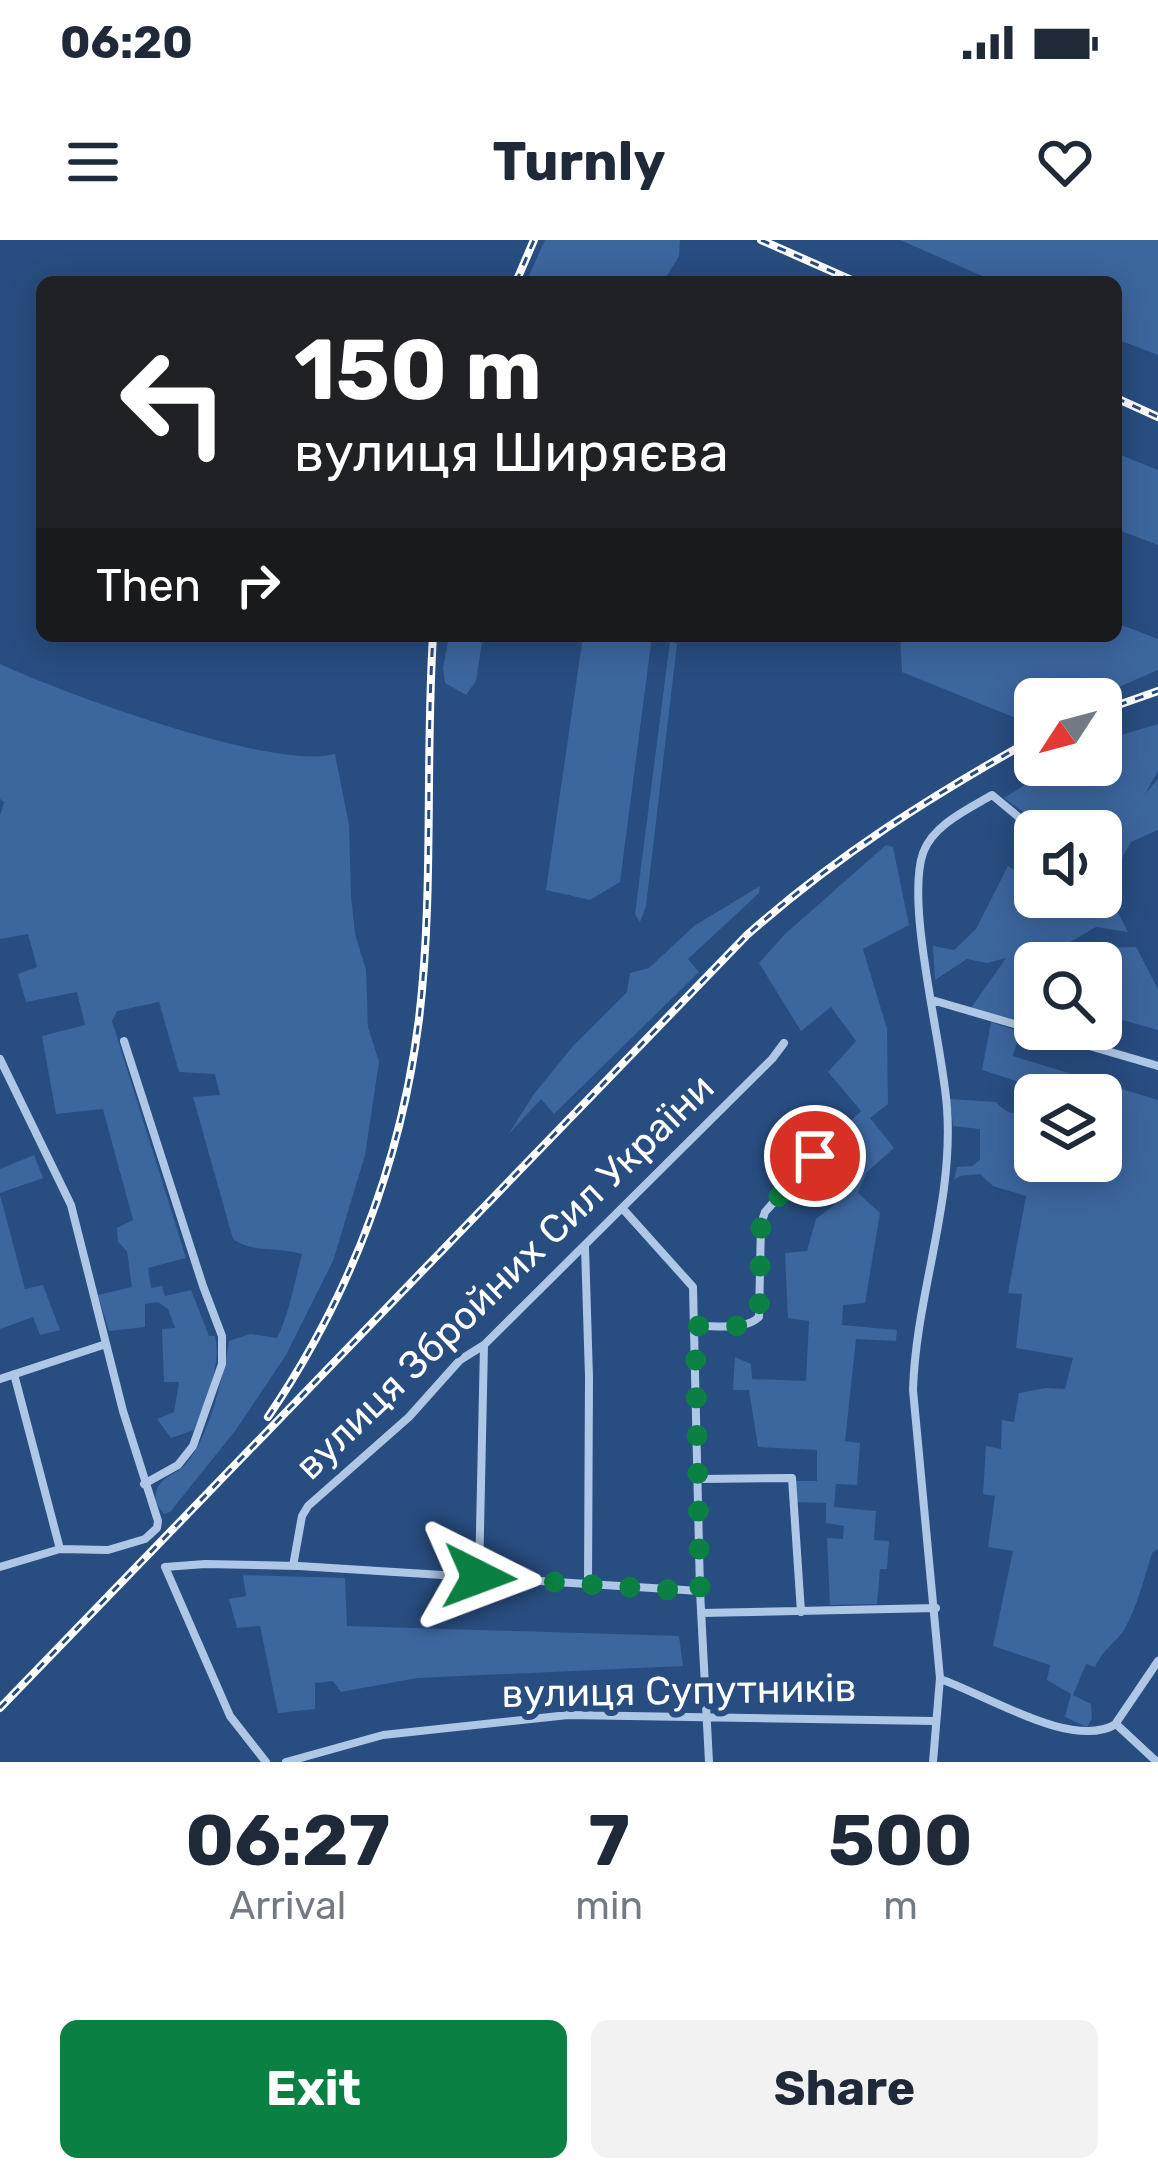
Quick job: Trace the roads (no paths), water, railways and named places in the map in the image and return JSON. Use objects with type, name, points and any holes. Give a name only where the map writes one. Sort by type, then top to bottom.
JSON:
[{"type":"street","points":[[933,1762],[940,1678],[914,1433],[914,1346],[949,1162],[947,1107],[920,917],[919,870],[929,839],[992,795],[1014,813]]},
{"type":"street","points":[[932,1000],[1158,1066]]},
{"type":"street","points":[[124,1041],[224,1349],[193,1446],[178,1465],[144,1484]]},
{"type":"street","name":"вулиця Збройних Сил України","points":[[293,1566],[308,1506],[409,1418],[460,1360],[484,1345],[784,1043]]},
{"type":"street","points":[[0,1059],[71,1205],[144,1484],[158,1521],[145,1538],[108,1550],[60,1549],[0,1567]]},
{"type":"street","points":[[695,1326],[743,1325],[759,1317],[765,1212],[815,1156],[838,1145],[837,1132]]},
{"type":"street","points":[[622,1208],[693,1287],[709,1762]]},
{"type":"street","points":[[585,1245],[588,1584]]},
{"type":"street","points":[[0,1378],[106,1344]]},
{"type":"street","points":[[479,1577],[484,1345]]},
{"type":"street","points":[[14,1374],[60,1549]]},
{"type":"street","points":[[699,1479],[792,1478],[801,1612]]},
{"type":"street","points":[[266,1762],[230,1717],[165,1567],[293,1566],[700,1592]]},
{"type":"street","points":[[701,1612],[936,1608]]},
{"type":"street","points":[[940,1678],[1081,1734],[1116,1724],[1158,1660]]},
{"type":"street","name":"вулиця Супутників","points":[[286,1762],[383,1735],[505,1719],[615,1714],[934,1721]]},
{"type":"street","points":[[1116,1724],[1156,1762]]},
{"type":"railway","points":[[519,276],[534,240]]},
{"type":"railway","points":[[761,240],[842,276]]},
{"type":"railway","points":[[1122,401],[1158,417]]},
{"type":"railway","points":[[268,1417],[347,1277],[385,1177],[411,1073],[426,924],[433,642]]},
{"type":"railway","points":[[1122,704],[1158,691]]},
{"type":"railway","points":[[0,1708],[747,935],[885,829],[1014,750]]}]
